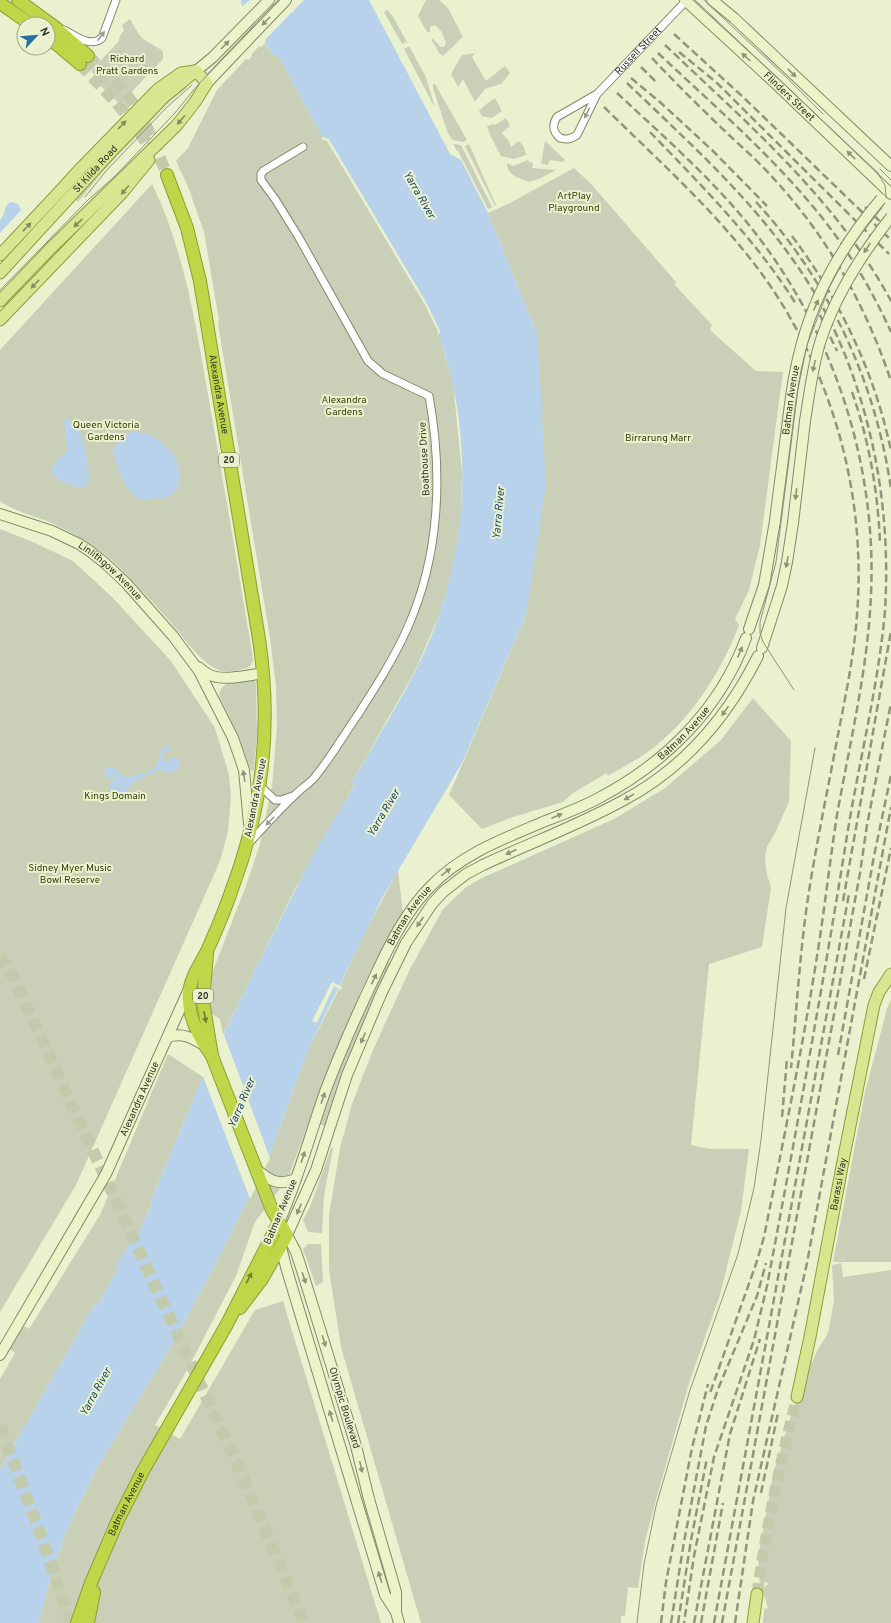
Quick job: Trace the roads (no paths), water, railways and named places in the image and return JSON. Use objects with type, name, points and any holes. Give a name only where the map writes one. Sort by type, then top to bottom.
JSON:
[{"type":"highway","points":[[18,0],[40,16]]},
{"type":"highway","points":[[0,3],[19,16]]},
{"type":"highway","points":[[56,31],[84,60],[56,42]]},
{"type":"highway","name":"Alexandra Avenue","points":[[166,176],[191,241],[200,281],[264,673],[265,730],[260,786],[250,830],[232,890],[207,950],[192,979]]},
{"type":"highway","name":"Olympic Boulevard","points":[[207,950],[203,1001],[208,1047],[256,1169],[267,1184],[272,1210],[278,1224],[281,1247]]},
{"type":"highway","name":"Olympic Boulevard","points":[[192,979],[189,994],[190,1011],[198,1034],[208,1047]]},
{"type":"highway","name":"Olympic Boulevard","points":[[278,1224],[288,1235]]},
{"type":"highway","name":"Batman Avenue","points":[[101,1557],[115,1525],[144,1469],[226,1326],[278,1224]]},
{"type":"highway","name":"Batman Avenue","points":[[226,1326],[262,1280],[288,1235]]},
{"type":"highway","points":[[77,1623],[88,1589],[101,1557]]},
{"type":"highway","points":[[88,1623],[101,1557]]},
{"type":"main road","points":[[0,320],[122,194],[166,137],[186,114],[207,83],[196,71]]},
{"type":"main road","name":"St Kilda Road","points":[[0,273],[111,152],[165,96],[196,71]]},
{"type":"main road","name":"St Kilda Road","points":[[0,255],[81,168],[160,87],[181,73],[196,71]]},
{"type":"main road","points":[[0,301],[51,248],[166,137]]},
{"type":"main road","points":[[81,168],[111,152]]},
{"type":"main road","name":"Barassi Way","points":[[797,1397],[810,1338],[842,1163],[874,1005],[879,992],[891,974]]},
{"type":"main road","points":[[753,1623],[757,1594]]},
{"type":"street","points":[[56,25],[92,43],[97,42],[102,38],[116,0]]},
{"type":"street","name":"St Kilda Road","points":[[196,71],[213,57],[268,0]]},
{"type":"street","points":[[207,83],[286,0]]},
{"type":"street","name":"Flinders Street","points":[[712,0],[734,18],[891,166]]},
{"type":"street","name":"Flinders Street","points":[[684,2],[775,83],[888,193]]},
{"type":"street","name":"Russell Street","points":[[596,94],[577,135],[573,138],[565,140],[560,138],[553,129],[553,123],[557,117],[596,94],[684,2]]},
{"type":"street","name":"Boathouse Drive","points":[[246,845],[294,795],[315,777],[377,686],[407,629],[426,573],[431,550],[437,501],[436,438],[429,396],[383,374],[368,361],[298,236],[275,199],[261,180],[261,174],[263,171],[303,147]]},
{"type":"street","name":"Batman Avenue","points":[[278,1224],[296,1179],[326,1089],[343,1048],[386,953],[418,900],[441,876],[459,862],[482,848],[595,800],[632,780],[655,763],[682,738],[710,705],[734,666],[748,634],[764,585],[775,521],[790,399],[803,340],[813,310],[838,258],[857,229],[888,193]]},
{"type":"street","name":"Batman Avenue","points":[[288,1235],[316,1170],[350,1069],[382,992],[406,943],[432,904],[443,892],[466,874],[497,858],[605,810],[644,788],[670,768],[702,739],[722,716],[746,678],[760,652],[782,586],[793,523],[810,388],[819,346],[829,318],[846,285],[875,236],[891,217]]},
{"type":"street","name":"Linlithgow Avenue","points":[[0,514],[37,526],[79,544],[99,558],[126,583],[154,613],[194,664],[233,738],[242,763],[246,785],[250,830]]},
{"type":"street","name":"Linlithgow Avenue","points":[[194,664],[208,675],[213,676],[228,677],[264,673]]},
{"type":"street","points":[[734,666],[746,678]]},
{"type":"street","points":[[215,702],[216,689],[220,683],[228,677]]},
{"type":"street","name":"Boathouse Drive","points":[[260,786],[275,800],[281,800],[294,795]]},
{"type":"street","points":[[459,862],[466,874]]},
{"type":"street","name":"Alexandra Avenue","points":[[0,1355],[106,1174],[168,1037],[192,979]]},
{"type":"street","points":[[168,1037],[175,1035],[188,1036],[208,1047]]},
{"type":"street","points":[[310,1135],[328,1132]]},
{"type":"street","points":[[267,1184],[281,1183],[296,1179]]},
{"type":"street","name":"Olympic Boulevard","points":[[288,1235],[296,1252],[356,1446],[396,1592],[396,1612],[399,1623]]},
{"type":"street","name":"Olympic Boulevard","points":[[281,1247],[385,1595],[396,1612]]},
{"type":"street","points":[[301,1314],[307,1305],[312,1303]]},
{"type":"street","points":[[341,1448],[349,1450],[356,1446]]},
{"type":"street","points":[[352,1487],[365,1483]]},
{"type":"water","name":"Yarra River","points":[[241,0],[369,0],[450,154],[461,160],[488,213],[537,333],[546,484],[526,615],[462,763],[383,896],[308,1050],[270,1154],[222,1252],[175,1340],[97,1468],[78,1506],[66,1533],[51,1575],[39,1623],[0,1623],[0,1470],[94,1305],[98,1304],[117,1270],[116,1266],[131,1240],[136,1238],[152,1204],[151,1200],[203,1077],[255,970],[314,853],[355,785],[352,782],[415,672],[433,633],[446,592],[456,549],[461,506],[462,462],[459,419],[451,376],[439,335],[440,331],[427,304],[329,139],[323,137],[280,59],[273,55],[243,6],[242,7]]},
{"type":"water","points":[[10,202],[18,204],[21,210],[0,233],[0,220],[4,214],[6,206]]},
{"type":"water","points":[[66,418],[77,426],[80,433],[87,458],[89,475],[86,486],[81,487],[67,484],[54,475],[51,471],[57,460],[67,451],[64,422]]},
{"type":"water","points":[[130,432],[146,434],[156,438],[173,454],[179,468],[180,482],[177,489],[172,494],[163,498],[143,500],[135,496],[130,491],[122,478],[116,463],[113,449],[120,439]]},
{"type":"water","points":[[166,744],[169,745],[170,748],[169,751],[165,752],[162,760],[166,763],[170,757],[173,757],[179,761],[180,766],[175,771],[166,772],[160,770],[137,780],[131,784],[126,792],[115,794],[111,790],[109,785],[115,778],[112,775],[110,779],[107,778],[104,773],[106,767],[113,767],[123,777],[137,776],[147,773],[157,764],[161,751]]},
{"type":"tunnel","points":[[88,56],[116,83],[132,102],[149,132],[167,175]]},
{"type":"tunnel","points":[[80,64],[109,94],[135,126],[150,149]]},
{"type":"tunnel","points":[[0,955],[14,979],[243,1477],[304,1623]]},
{"type":"tunnel","points":[[757,1594],[774,1495],[797,1397]]},
{"type":"tunnel","points":[[0,1426],[43,1541],[71,1623]]},
{"type":"tram line","points":[[0,290],[88,200],[114,177],[175,113],[196,87],[280,0]]},
{"type":"tram line","points":[[695,0],[879,174]]},
{"type":"tram line","points":[[704,0],[823,114]]},
{"type":"tram line","points":[[85,197],[106,171],[166,108],[192,85]]},
{"type":"tram line","points":[[880,169],[891,180]]},
{"type":"tram line","points":[[794,690],[763,642],[760,633],[760,622],[776,562],[798,389],[807,345],[829,288],[847,254],[881,209],[884,202],[886,196],[885,185],[876,171]]},
{"type":"tram line","points":[[637,1623],[644,1564],[656,1506],[690,1390],[738,1254],[754,1188],[761,1140],[786,908],[815,748]]},
{"type":"railway","points":[[674,34],[742,96],[891,240]]},
{"type":"railway","points":[[665,45],[758,134],[817,196],[844,229],[869,264],[891,301]]},
{"type":"railway","points":[[679,52],[716,82],[889,254]]},
{"type":"railway","points":[[658,53],[759,148],[815,209],[857,268],[875,299],[891,332]]},
{"type":"railway","points":[[652,58],[764,168],[812,225],[844,274],[870,326],[891,381]]},
{"type":"railway","points":[[641,67],[657,83]]},
{"type":"railway","points":[[631,78],[661,103],[713,151],[767,206]]},
{"type":"railway","points":[[627,83],[713,166],[740,195],[790,256],[812,289],[832,325],[847,359],[859,393],[869,429],[876,465],[882,501],[885,537],[885,611],[878,669],[851,813],[788,1175],[767,1286],[754,1340],[714,1457],[694,1556],[684,1623]]},
{"type":"railway","points":[[617,93],[685,157],[734,207],[778,265],[804,307],[826,352],[843,398],[857,446],[866,495],[871,544],[871,594],[866,649],[858,705],[837,815],[818,950],[799,1058],[764,1237],[756,1264],[710,1393]]},
{"type":"railway","points":[[604,107],[695,196],[757,267],[797,329],[831,407],[843,447],[857,530],[859,573],[856,631],[849,678],[810,885],[801,954],[791,1068]]},
{"type":"railway","points":[[650,132],[728,214],[764,258],[796,304]]},
{"type":"railway","points":[[756,202],[806,265],[827,300],[845,335],[861,372],[874,411],[884,449],[891,489]]},
{"type":"railway","points":[[865,207],[891,232]]},
{"type":"railway","points":[[792,236],[825,286],[854,338],[876,394],[891,451]]},
{"type":"railway","points":[[820,315],[837,351]]},
{"type":"railway","points":[[852,392],[872,466],[880,543]]},
{"type":"railway","points":[[843,901],[891,631]]},
{"type":"railway","points":[[722,1623],[860,873],[867,825],[891,703]]},
{"type":"railway","points":[[838,1055],[874,856],[891,775]]},
{"type":"railway","points":[[735,1623],[753,1501],[807,1263],[891,807]]},
{"type":"railway","points":[[864,979],[891,848]]},
{"type":"railway","points":[[714,1623],[849,894]]},
{"type":"railway","points":[[782,1117],[787,1059]]},
{"type":"railway","points":[[671,1623],[684,1542],[706,1426],[718,1389],[757,1296],[766,1263]]},
{"type":"railway","points":[[694,1623],[730,1434],[760,1339]]},
{"type":"railway","points":[[661,1623],[666,1582],[692,1448],[708,1384]]},
{"type":"railway","points":[[761,1493],[778,1413]]},
{"type":"railway","points":[[678,1623],[691,1540],[707,1458]]},
{"type":"railway","points":[[701,1623],[723,1503]]},
{"type":"park label","name":"Richard Pratt Gardens","points":[[127,64]]},
{"type":"park label","name":"ArtPlay Playground","points":[[574,202]]},
{"type":"park label","name":"Alexandra Gardens","points":[[344,406]]},
{"type":"park label","name":"Queen Victoria Gardens","points":[[106,430]]},
{"type":"park label","name":"Birrarung Marr","points":[[658,438]]},
{"type":"park label","name":"Kings Domain","points":[[115,796]]},
{"type":"park label","name":"Sidney Myer Music Bowl Reserve","points":[[70,874]]}]
